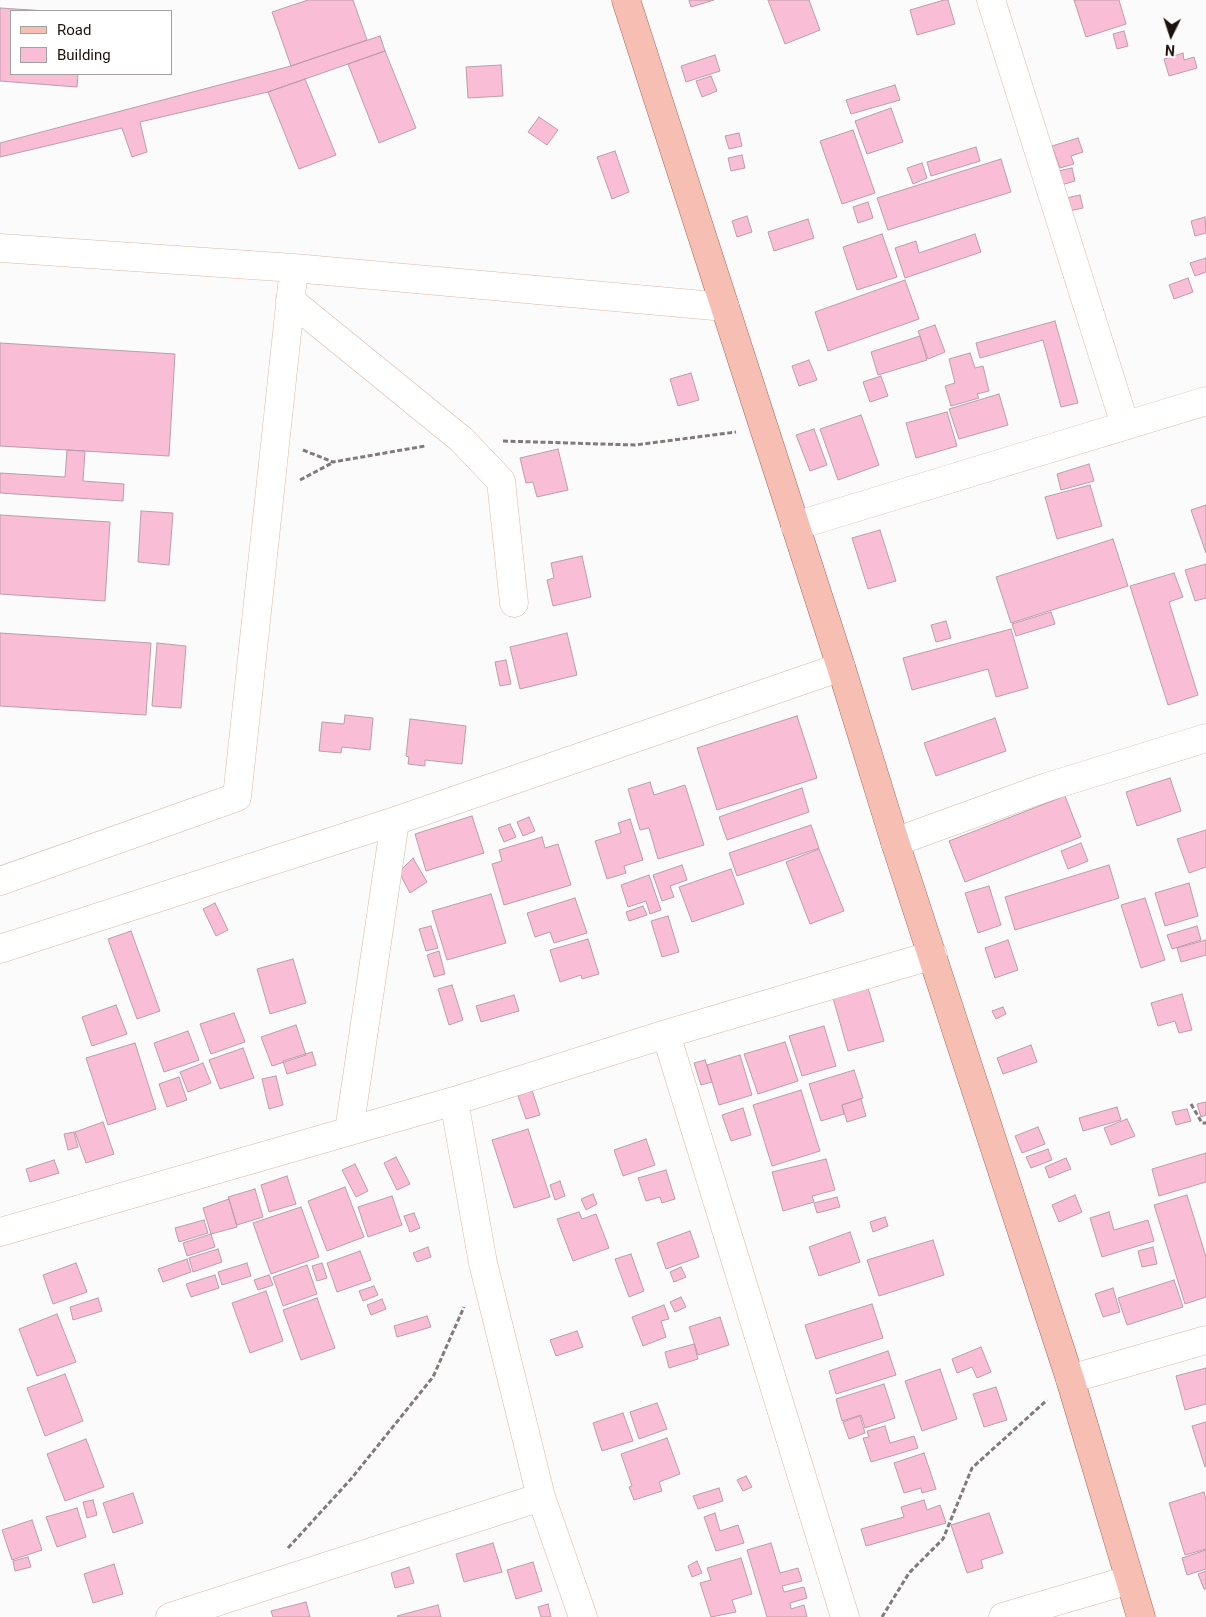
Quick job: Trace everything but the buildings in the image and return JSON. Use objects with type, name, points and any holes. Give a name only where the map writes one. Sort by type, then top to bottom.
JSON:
[{"type":"main road","points":[[626,0],[841,667],[895,842],[1070,1379],[1141,1617]]},
{"type":"street","points":[[991,0],[1125,425]]},
{"type":"street","points":[[0,248],[294,268],[725,307]]},
{"type":"street","points":[[0,881],[237,797],[294,268]]},
{"type":"street","points":[[290,300],[462,440],[501,481],[514,603]]},
{"type":"street","points":[[795,526],[1206,401]]},
{"type":"street","points":[[0,949],[394,821],[841,667]]},
{"type":"street","points":[[895,842],[1047,787],[1206,738]]},
{"type":"street","points":[[349,1131],[394,821]]},
{"type":"street","points":[[0,1232],[454,1101],[666,1034],[933,955]]},
{"type":"street","points":[[666,1034],[845,1617]]},
{"type":"street","points":[[454,1101],[483,1263],[541,1497],[583,1617]]},
{"type":"street","points":[[1070,1379],[1206,1340]]},
{"type":"street","points":[[170,1617],[541,1497]]},
{"type":"street","points":[[1002,1617],[1129,1580]]},
{"type":"path","points":[[276,438],[333,462],[462,440],[635,445],[764,428]]},
{"type":"path","points":[[1191,1104],[1202,1124],[1206,1123]]},
{"type":"path","points":[[287,1549],[351,1479],[433,1377],[483,1263]]},
{"type":"path","points":[[882,1617],[909,1573],[943,1539],[972,1468],[1070,1379]]}]
